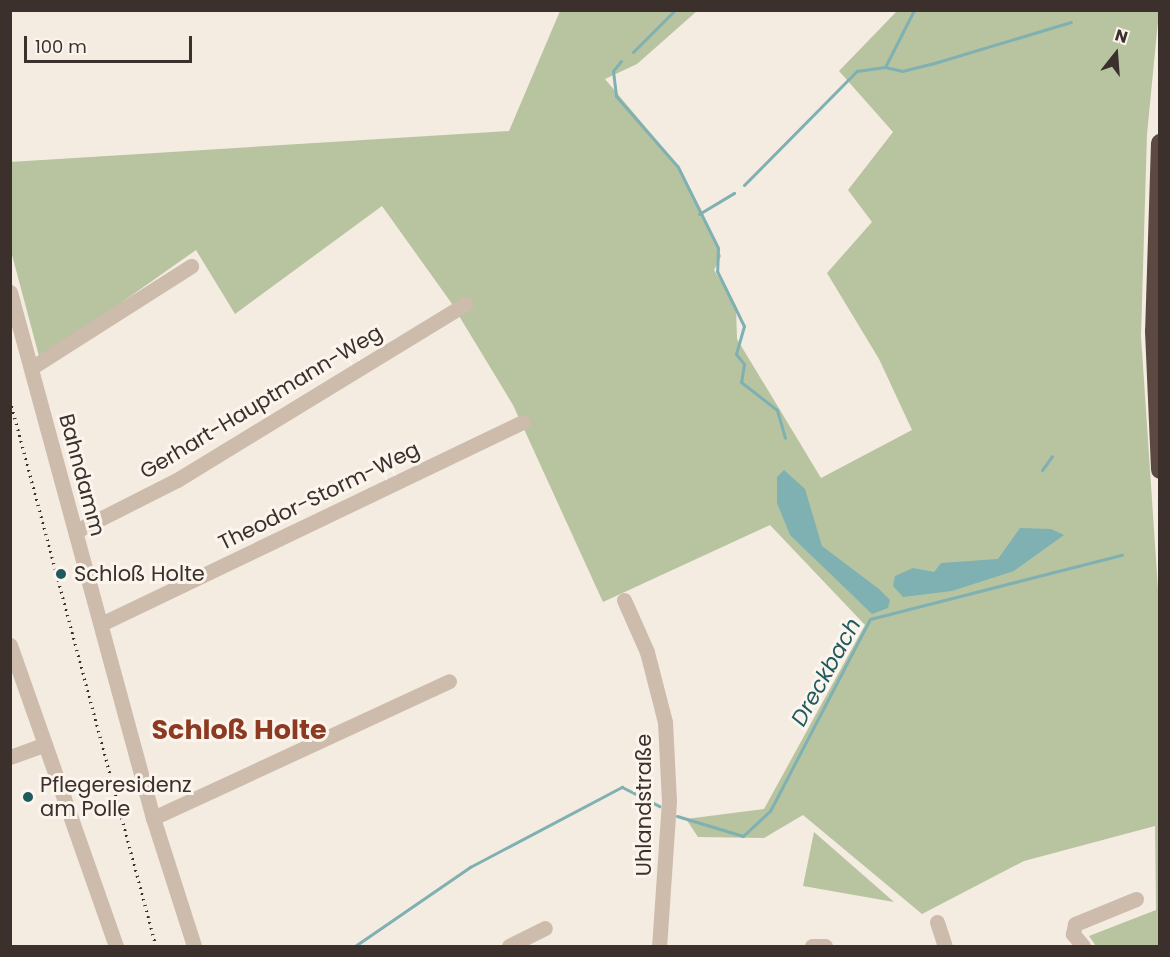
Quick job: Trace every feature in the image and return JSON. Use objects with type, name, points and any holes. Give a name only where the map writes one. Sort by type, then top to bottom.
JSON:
[{"type":"highway","points":[[1160,143],[1154,331],[1160,470]]},
{"type":"street","points":[[31,368],[191,266]]},
{"type":"street","name":"Bahndamm","points":[[10,292],[153,818],[194,946]]},
{"type":"street","name":"Gerhart-Hauptmann-Weg","points":[[76,531],[177,480],[465,304]]},
{"type":"street","name":"Theodor-Storm-Weg","points":[[102,624],[523,422]]},
{"type":"street","name":"Uhlandstraße","points":[[624,600],[647,652],[665,722],[669,801],[659,946]]},
{"type":"street","points":[[10,645],[116,946]]},
{"type":"street","points":[[153,818],[448,681]]},
{"type":"street","points":[[10,757],[45,744]]},
{"type":"street","points":[[1083,946],[1074,934],[1075,924],[1136,899]]},
{"type":"street","points":[[937,922],[945,946]]},
{"type":"street","points":[[509,946],[545,928]]},
{"type":"street","points":[[812,946],[825,946]]},
{"type":"green space","points":[[560,11],[697,11],[637,64],[605,79],[675,162],[721,256],[714,270],[736,306],[737,339],[821,478],[912,430],[879,359],[827,273],[872,222],[848,190],[893,132],[839,71],[897,11],[1159,11],[1147,134],[1141,336],[1160,619],[1159,946],[1096,946],[1089,936],[1156,910],[1155,826],[1024,861],[922,914],[803,815],[764,838],[698,837],[686,819],[764,809],[865,625],[770,525],[603,602],[513,405],[450,301],[382,206],[235,314],[196,250],[40,360],[11,251],[10,162],[509,131]]},
{"type":"green space","points":[[814,832],[894,902],[803,886]]},
{"type":"water","points":[[784,470],[805,489],[822,546],[879,589],[890,600],[888,608],[872,614],[790,535],[777,503],[777,477]]},
{"type":"water","points":[[1020,528],[1051,529],[1064,535],[1014,571],[952,591],[903,597],[893,586],[895,576],[913,568],[934,572],[941,563],[998,559]]},
{"type":"waterway","points":[[633,52],[675,10]]},
{"type":"waterway","points":[[744,185],[857,71],[885,67],[914,10]]},
{"type":"waterway","points":[[885,67],[902,71],[931,64],[1071,22]]},
{"type":"waterway","points":[[621,61],[613,71],[616,96],[678,167],[718,248],[717,271],[744,326],[736,354],[744,364],[741,382],[777,410],[785,438]]},
{"type":"waterway","points":[[699,214],[734,193]]},
{"type":"waterway","points":[[1042,470],[1052,456]]},
{"type":"waterway","name":"Dreckbach","points":[[677,816],[743,836],[770,811],[870,619],[1122,555]]},
{"type":"waterway","name":"Dreckbach","points":[[355,946],[470,867],[622,787],[659,806]]},
{"type":"railway","points":[[10,400],[156,946]]},
{"type":"place","name":"Schloß Holte","points":[[61,574]]},
{"type":"place","name":"Pflegeresidenz am Polle","points":[[28,797]]},
{"type":"district","name":"Schloß Holte","points":[[239,730]]}]
